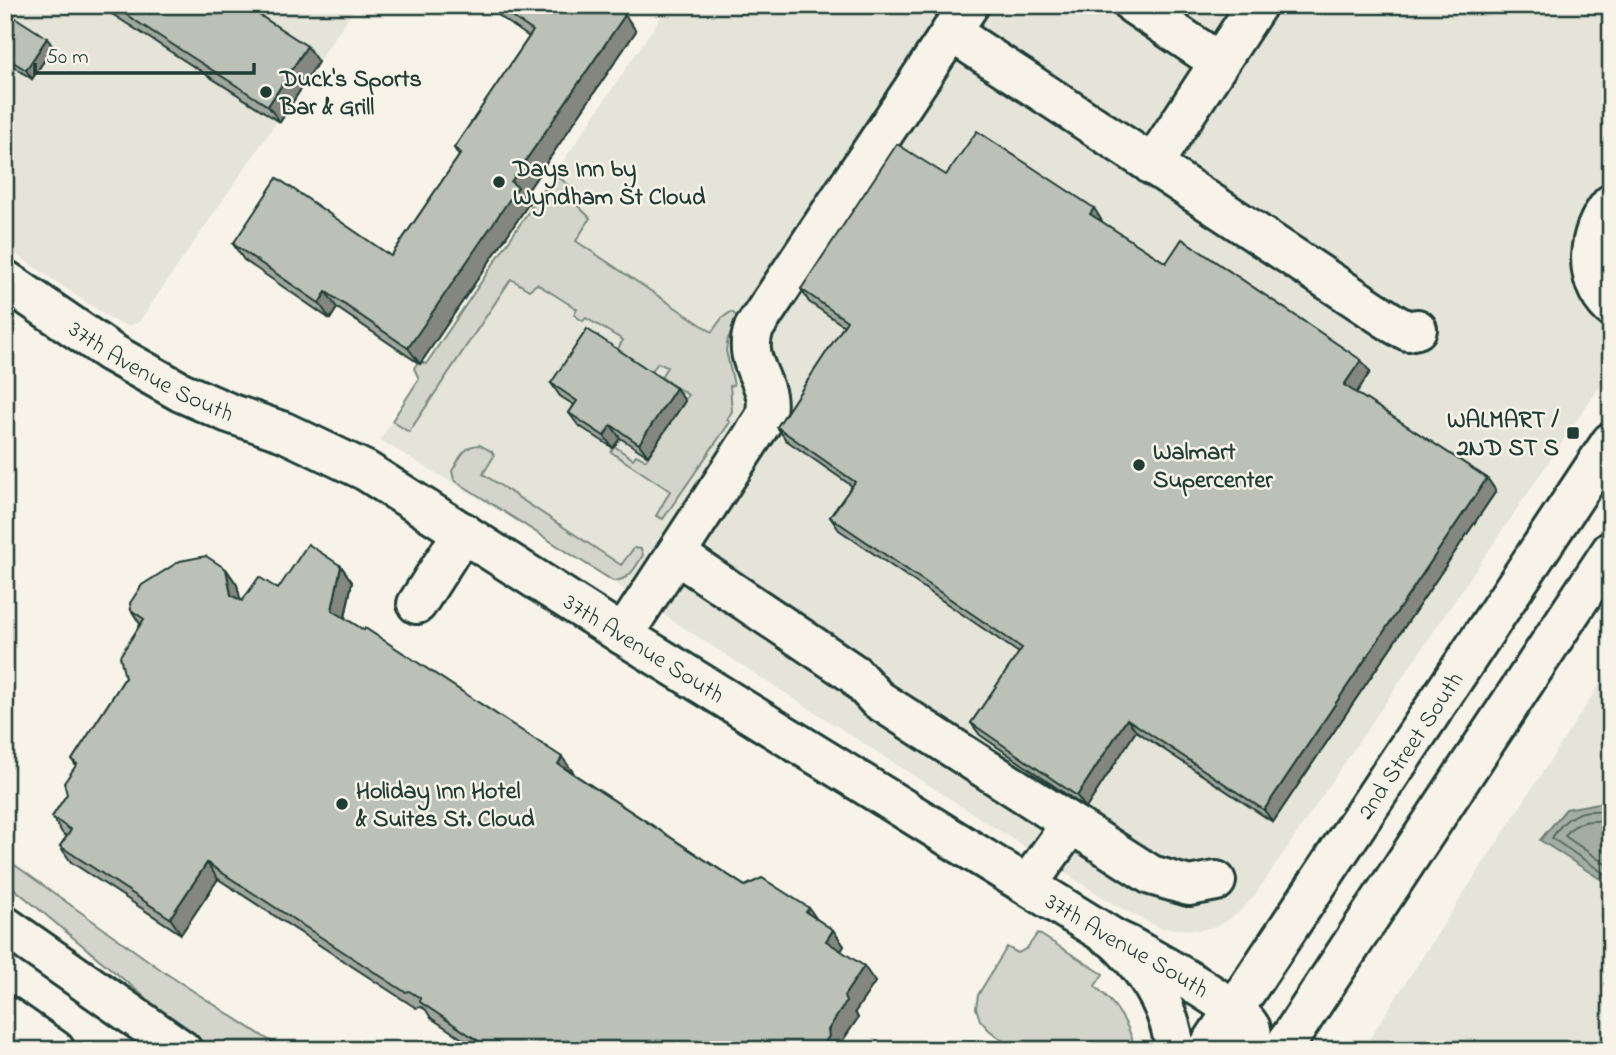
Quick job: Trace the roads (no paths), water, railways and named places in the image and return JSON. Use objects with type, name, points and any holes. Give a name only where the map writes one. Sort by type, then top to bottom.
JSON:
[{"type":"main road","points":[[1135,5],[1219,62]]},
{"type":"main road","points":[[1152,165],[1257,5]]},
{"type":"main road","points":[[623,635],[764,419],[767,397],[749,348],[754,328],[960,19],[1152,165],[1396,326],[1408,331],[1417,329]]},
{"type":"main road","points":[[1611,204],[1595,229],[1591,262],[1598,292],[1611,307]]},
{"type":"main road","name":"37th Avenue South","points":[[5,280],[110,352],[181,392],[229,413],[284,432],[349,461],[623,635],[1114,939],[1234,1009],[1251,1028],[1251,1039],[1246,1050]]},
{"type":"main road","name":"2nd Street South","points":[[1207,1050],[1611,442]]},
{"type":"main road","points":[[417,604],[463,532]]},
{"type":"main road","points":[[1291,1043],[1611,551]]},
{"type":"main road","points":[[676,554],[854,674],[877,699],[1151,876],[1189,886],[1216,881]]},
{"type":"main road","points":[[1028,884],[1071,824]]},
{"type":"main road","points":[[5,926],[182,1050]]},
{"type":"main road","points":[[1114,939],[1149,978],[1164,1007],[1174,1037],[1175,1050]]},
{"type":"main road","points":[[5,1015],[55,1050]]},
{"type":"water","points":[[1604,802],[1611,807],[1611,886],[1540,840],[1566,809]]},
{"type":"place","name":"Duck's Sports Bar & Grill","points":[[266,92]]},
{"type":"place","name":"Days Inn by Wyndham St Cloud","points":[[499,182]]},
{"type":"place","name":"WALMART / 2ND ST S","points":[[1573,433]]},
{"type":"place","name":"Walmart Supercenter","points":[[1139,465]]},
{"type":"place","name":"Holiday Inn Hotel & Suites St. Cloud","points":[[342,804]]}]
